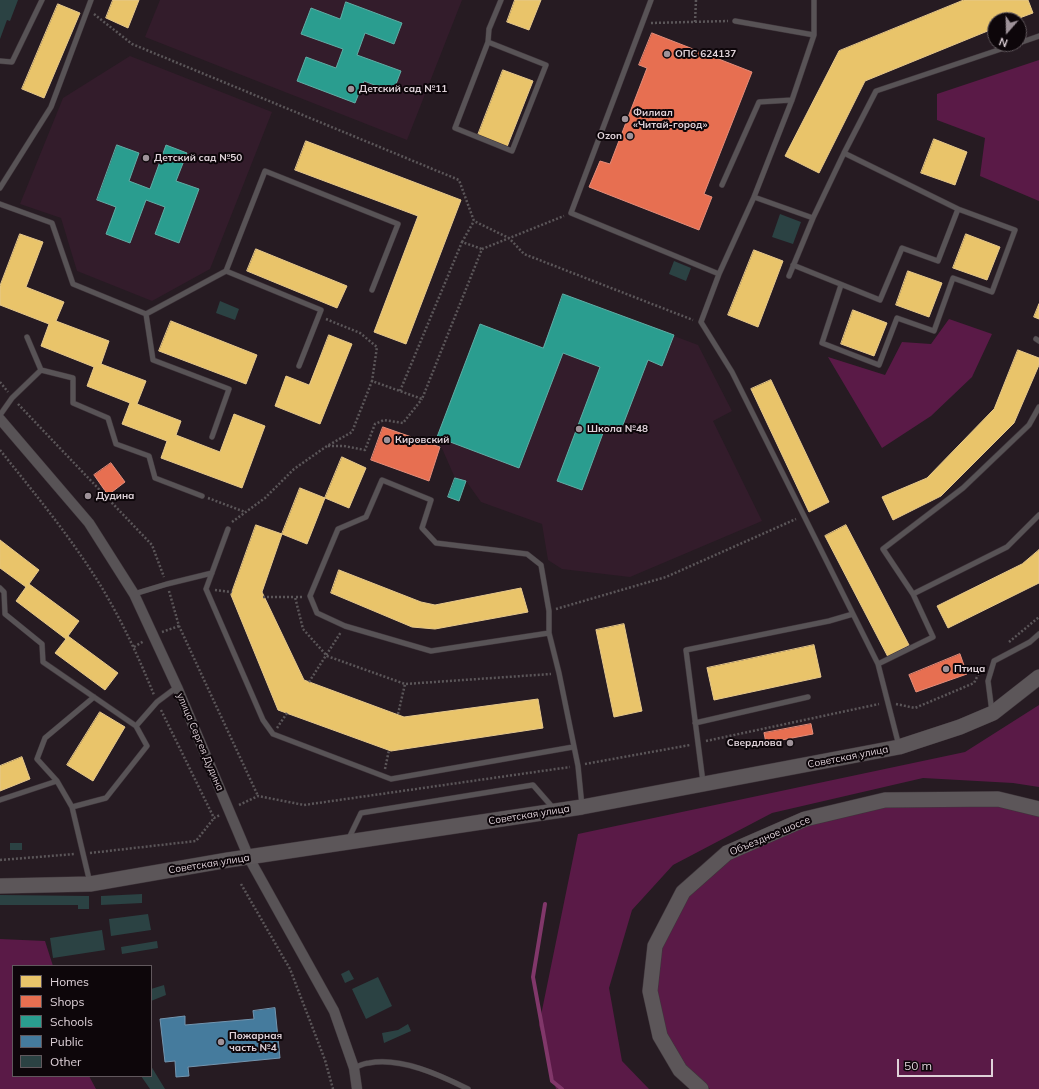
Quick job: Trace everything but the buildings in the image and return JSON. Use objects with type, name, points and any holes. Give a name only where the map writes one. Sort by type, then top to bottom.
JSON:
[{"type":"street","name":"улица Сергея Дудина","points":[[0,419],[89,523],[134,594],[177,687],[249,858],[334,1011],[354,1068],[357,1089]]},
{"type":"street","name":"Советская улица","points":[[0,886],[90,884],[582,807],[899,747],[960,727],[992,713],[1039,677]]},
{"type":"street","name":"Объездное шоссе","points":[[701,1089],[680,1070],[660,1036],[650,991],[654,946],[683,892],[727,853],[805,819],[885,800],[998,799],[1039,809]]},
{"type":"lane","points":[[0,61],[12,62],[42,0]]},
{"type":"lane","points":[[0,188],[51,107],[91,0]]},
{"type":"lane","points":[[488,42],[546,65],[512,151],[455,128],[488,42],[490,29],[501,0]]},
{"type":"lane","points":[[651,0],[571,213],[719,274]]},
{"type":"lane","points":[[814,0],[814,35],[792,100],[754,197],[719,274],[701,322],[732,372],[878,664],[899,747]]},
{"type":"lane","points":[[734,21],[814,35]]},
{"type":"lane","points":[[1027,40],[1039,36]]},
{"type":"lane","points":[[789,276],[813,218],[876,91],[992,52]]},
{"type":"lane","points":[[722,185],[758,102],[792,100]]},
{"type":"lane","points":[[841,285],[822,343],[879,365],[898,318],[934,331],[953,278],[992,292],[1015,230],[958,209],[844,153]]},
{"type":"lane","points":[[146,314],[226,271],[265,171],[398,224],[372,290]]},
{"type":"lane","points":[[754,197],[813,218]]},
{"type":"lane","points":[[0,204],[52,223],[73,284],[146,314]]},
{"type":"lane","points":[[793,265],[880,300],[902,248],[938,261],[958,209]]},
{"type":"lane","points":[[226,271],[321,310],[299,366]]},
{"type":"lane","points":[[146,314],[153,360],[229,389],[212,437]]},
{"type":"lane","points":[[27,337],[41,370]]},
{"type":"lane","points":[[0,416],[12,398],[41,370]]},
{"type":"lane","points":[[41,370],[73,378],[73,403],[108,418],[116,444],[149,456],[154,478],[202,496]]},
{"type":"lane","points":[[878,664],[933,637],[913,594],[883,550],[963,488],[1029,426],[1039,407]]},
{"type":"lane","points":[[549,633],[431,651],[344,626],[317,613],[310,596],[338,529],[366,517],[382,480],[431,500],[422,528],[436,543],[527,554],[531,557],[541,565],[549,611],[549,633],[559,673],[578,766],[582,807]]},
{"type":"lane","points":[[913,594],[1007,547],[1039,516]]},
{"type":"lane","points":[[228,529],[206,589],[263,720],[273,734],[391,779],[573,747]]},
{"type":"lane","points":[[134,594],[212,573]]},
{"type":"lane","points":[[0,588],[4,592],[4,614],[42,644],[43,662],[136,726],[147,746],[106,798],[72,807]]},
{"type":"lane","points":[[703,785],[686,650],[853,614]]},
{"type":"lane","points":[[992,713],[988,680],[994,661],[1030,642],[1039,634]]},
{"type":"lane","points":[[136,726],[157,702],[177,687]]},
{"type":"lane","points":[[90,884],[72,807],[57,781],[37,760],[46,738],[94,697]]},
{"type":"lane","points":[[695,724],[808,697]]},
{"type":"lane","points":[[0,800],[57,781]]},
{"type":"lane","points":[[347,843],[361,813],[533,785],[556,811]]},
{"type":"lane","points":[[354,1068],[369,1063],[410,1066],[447,1078],[468,1089]]},
{"type":"path","points":[[695,22],[696,0]]},
{"type":"path","points":[[88,9],[132,44],[459,180],[474,221],[509,238],[524,254],[701,322]]},
{"type":"path","points":[[642,24],[734,21]]},
{"type":"path","points":[[462,242],[482,249],[571,213]]},
{"type":"path","points":[[400,391],[462,242],[474,221]]},
{"type":"path","points":[[327,446],[344,446],[365,450],[375,424],[384,420],[403,423],[422,399],[482,249]]},
{"type":"path","points":[[228,529],[231,522],[265,498],[294,470],[327,446],[352,432],[372,381],[377,347],[360,333],[318,316]]},
{"type":"path","points":[[372,381],[422,399]]},
{"type":"path","points":[[0,382],[12,398],[152,545],[167,584],[179,626],[258,796]]},
{"type":"path","points":[[0,450],[64,531],[93,574],[134,647],[157,702],[214,818]]},
{"type":"path","points":[[202,496],[245,512]]},
{"type":"path","points":[[549,611],[666,577],[804,516]]},
{"type":"path","points":[[206,589],[232,592]]},
{"type":"path","points":[[264,596],[310,596]]},
{"type":"path","points":[[295,597],[303,629],[327,656],[405,684],[559,673]]},
{"type":"path","points":[[1007,644],[1039,616]]},
{"type":"path","points":[[309,682],[327,656],[344,626]]},
{"type":"path","points":[[0,860],[83,854],[196,841],[214,818],[258,796],[304,805],[578,766],[697,744],[888,702],[915,708],[974,683],[985,663]]},
{"type":"path","points":[[398,714],[405,684]]},
{"type":"path","points":[[273,734],[287,713]]},
{"type":"path","points":[[383,776],[389,750]]},
{"type":"path","points":[[240,884],[290,969],[325,1060],[333,1089]]},
{"type":"shaded area","name":"Детский сад №11","points":[[160,0],[462,0],[407,140],[145,37]]},
{"type":"shaded area","name":"Детский сад №50","points":[[130,56],[272,112],[210,269],[152,301],[77,271],[61,218],[20,204],[63,98]]},
{"type":"shaded area","points":[[1039,60],[1039,201],[980,176],[985,138],[937,120],[937,94]]},
{"type":"shaded area","name":"Школа №48","points":[[563,294],[698,345],[732,411],[713,421],[762,521],[630,577],[562,569],[548,560],[542,524],[481,502],[466,481],[455,478],[437,437],[480,324],[542,347]]},
{"type":"shaded area","points":[[949,319],[992,334],[972,377],[931,416],[882,448],[828,357],[885,375],[902,342],[931,344]]},
{"type":"shaded area","points":[[1039,705],[1039,787],[1013,783],[923,778],[772,813],[673,865],[632,910],[609,988],[622,1061],[649,1089],[556,1089],[539,1025],[578,834],[965,752]]},
{"type":"shaded area","points":[[879,804],[994,804],[1039,813],[1039,1089],[710,1089],[683,1068],[665,1035],[656,992],[657,949],[685,899],[730,857],[805,825]]},
{"type":"shaded area","points":[[0,939],[45,941],[53,965],[12,965],[12,1077],[90,1077],[96,1089],[0,1089]]},
{"type":"waterway","points":[[545,904],[533,977],[552,1081],[562,1089]]},
{"type":"place","name":"ОПС 624137","points":[[667,54]]},
{"type":"place","name":"Детский сад №11","points":[[351,89]]},
{"type":"place","name":"Филиал «Читай-город»","points":[[625,119]]},
{"type":"place","name":"Ozon","points":[[630,136]]},
{"type":"place","name":"Детский сад №50","points":[[146,158]]},
{"type":"place","name":"Школа №48","points":[[579,429]]},
{"type":"place","name":"Кировский","points":[[387,440]]},
{"type":"place","name":"Дудина","points":[[88,496]]},
{"type":"place","name":"Птица","points":[[946,669]]},
{"type":"place","name":"Свердлова","points":[[790,743]]},
{"type":"place","name":"Пожарная часть №4","points":[[221,1042]]}]
